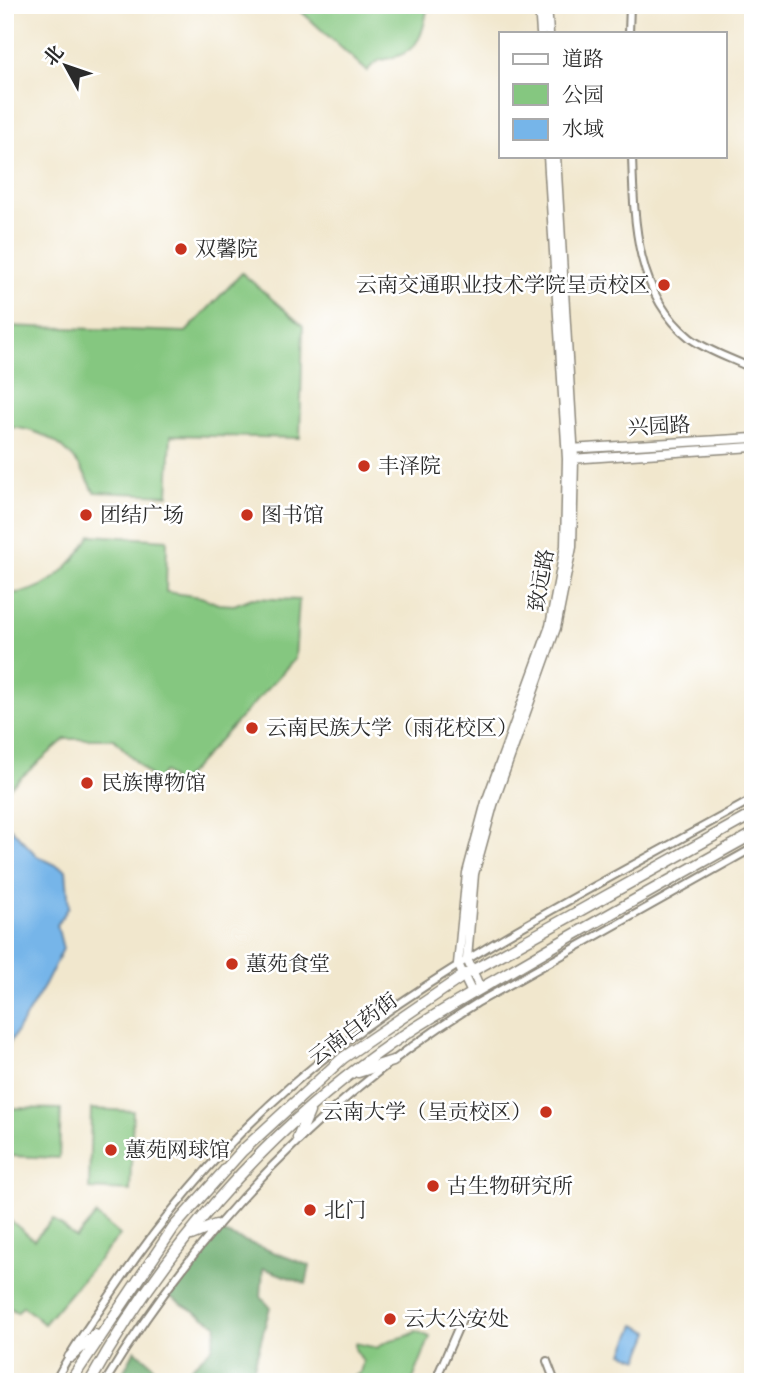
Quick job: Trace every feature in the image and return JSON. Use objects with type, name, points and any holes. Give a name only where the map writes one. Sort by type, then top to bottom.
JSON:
[{"type":"main road","points":[[539,5],[541,32]]},
{"type":"main road","points":[[547,5],[549,32]]},
{"type":"main road","name":"致远路","points":[[476,990],[462,962],[461,910],[474,839],[538,664],[559,589],[565,547],[571,459],[548,158]]},
{"type":"main road","name":"致远路","points":[[556,158],[570,449]]},
{"type":"main road","name":"兴园路","points":[[570,449],[753,438]]},
{"type":"main road","name":"兴园路","points":[[571,459],[753,447]]},
{"type":"main road","name":"云南白药街","points":[[70,1382],[174,1227],[242,1151],[343,1058],[467,974],[753,814]]},
{"type":"main road","name":"云南白药街","points":[[90,1382],[116,1335],[187,1236],[253,1161],[351,1074],[476,990],[753,834]]},
{"type":"main road","points":[[513,947],[513,958],[523,963]]},
{"type":"main road","points":[[430,997],[440,1003],[439,1013]]},
{"type":"main road","points":[[351,1074],[393,1061]]},
{"type":"main road","points":[[298,1138],[310,1108]]},
{"type":"main road","points":[[187,1236],[216,1225]]},
{"type":"main road","points":[[70,1357],[104,1328]]},
{"type":"street","points":[[629,32],[630,5]]},
{"type":"street","points":[[632,158],[635,235],[661,306],[691,338],[753,369]]},
{"type":"street","points":[[55,1382],[165,1219],[234,1142],[335,1049],[462,962],[753,799]]},
{"type":"street","points":[[105,1382],[162,1295],[216,1225],[298,1138],[393,1061],[477,1003],[753,848]]},
{"type":"street","points":[[443,1382],[439,1373],[462,1319]]},
{"type":"street","points":[[547,1361],[555,1382]]},
{"type":"green space","points":[[294,5],[428,5],[420,36],[411,49],[377,62],[367,71]]},
{"type":"green space","points":[[242,273],[303,326],[300,438],[171,435],[168,495],[94,492],[79,466],[60,445],[35,432],[5,427],[5,326],[186,332]]},
{"type":"green space","points":[[91,535],[167,540],[166,592],[234,605],[252,598],[299,600],[295,659],[178,785],[164,772],[155,781],[114,739],[65,739],[8,789],[5,786],[5,593],[32,590],[56,577],[75,558]]},
{"type":"green space","points":[[11,1108],[61,1109],[59,1158],[9,1156]]},
{"type":"green space","name":"蕙苑网球馆","points":[[91,1109],[133,1111],[130,1191],[89,1189]]},
{"type":"green space","points":[[96,1215],[120,1235],[44,1324],[23,1306],[17,1313],[5,1303],[5,1225],[10,1220],[34,1240],[53,1219],[76,1238]]},
{"type":"green space","points":[[218,1231],[310,1266],[306,1284],[263,1268],[261,1297],[270,1307],[250,1382],[118,1382],[135,1350],[152,1364],[158,1375],[179,1379],[212,1348],[217,1325],[170,1297]]},
{"type":"green space","points":[[416,1331],[430,1337],[412,1382],[342,1382],[360,1373],[363,1361],[355,1349],[355,1343],[377,1348]]},
{"type":"water","points":[[5,822],[37,856],[66,870],[69,907],[57,925],[63,949],[8,1046]]},
{"type":"water","points":[[635,1325],[650,1332],[639,1359],[623,1353]]},
{"type":"place","name":"双馨院","points":[[181,249]]},
{"type":"place","name":"云南交通职业技术学院呈贡校区","points":[[664,285]]},
{"type":"place","name":"丰泽院","points":[[364,466]]},
{"type":"place","name":"团结广场","points":[[86,515]]},
{"type":"place","name":"图书馆","points":[[247,515]]},
{"type":"place","name":"云南民族大学（雨花校区）","points":[[252,728]]},
{"type":"place","name":"民族博物馆","points":[[87,783]]},
{"type":"place","name":"蕙苑食堂","points":[[232,964]]},
{"type":"place","name":"云南大学（呈贡校区）","points":[[546,1112]]},
{"type":"place","name":"蕙苑网球馆","points":[[111,1150]]},
{"type":"place","name":"古生物研究所","points":[[433,1186]]},
{"type":"place","name":"北门","points":[[310,1210]]},
{"type":"place","name":"云大公安处","points":[[390,1319]]}]
